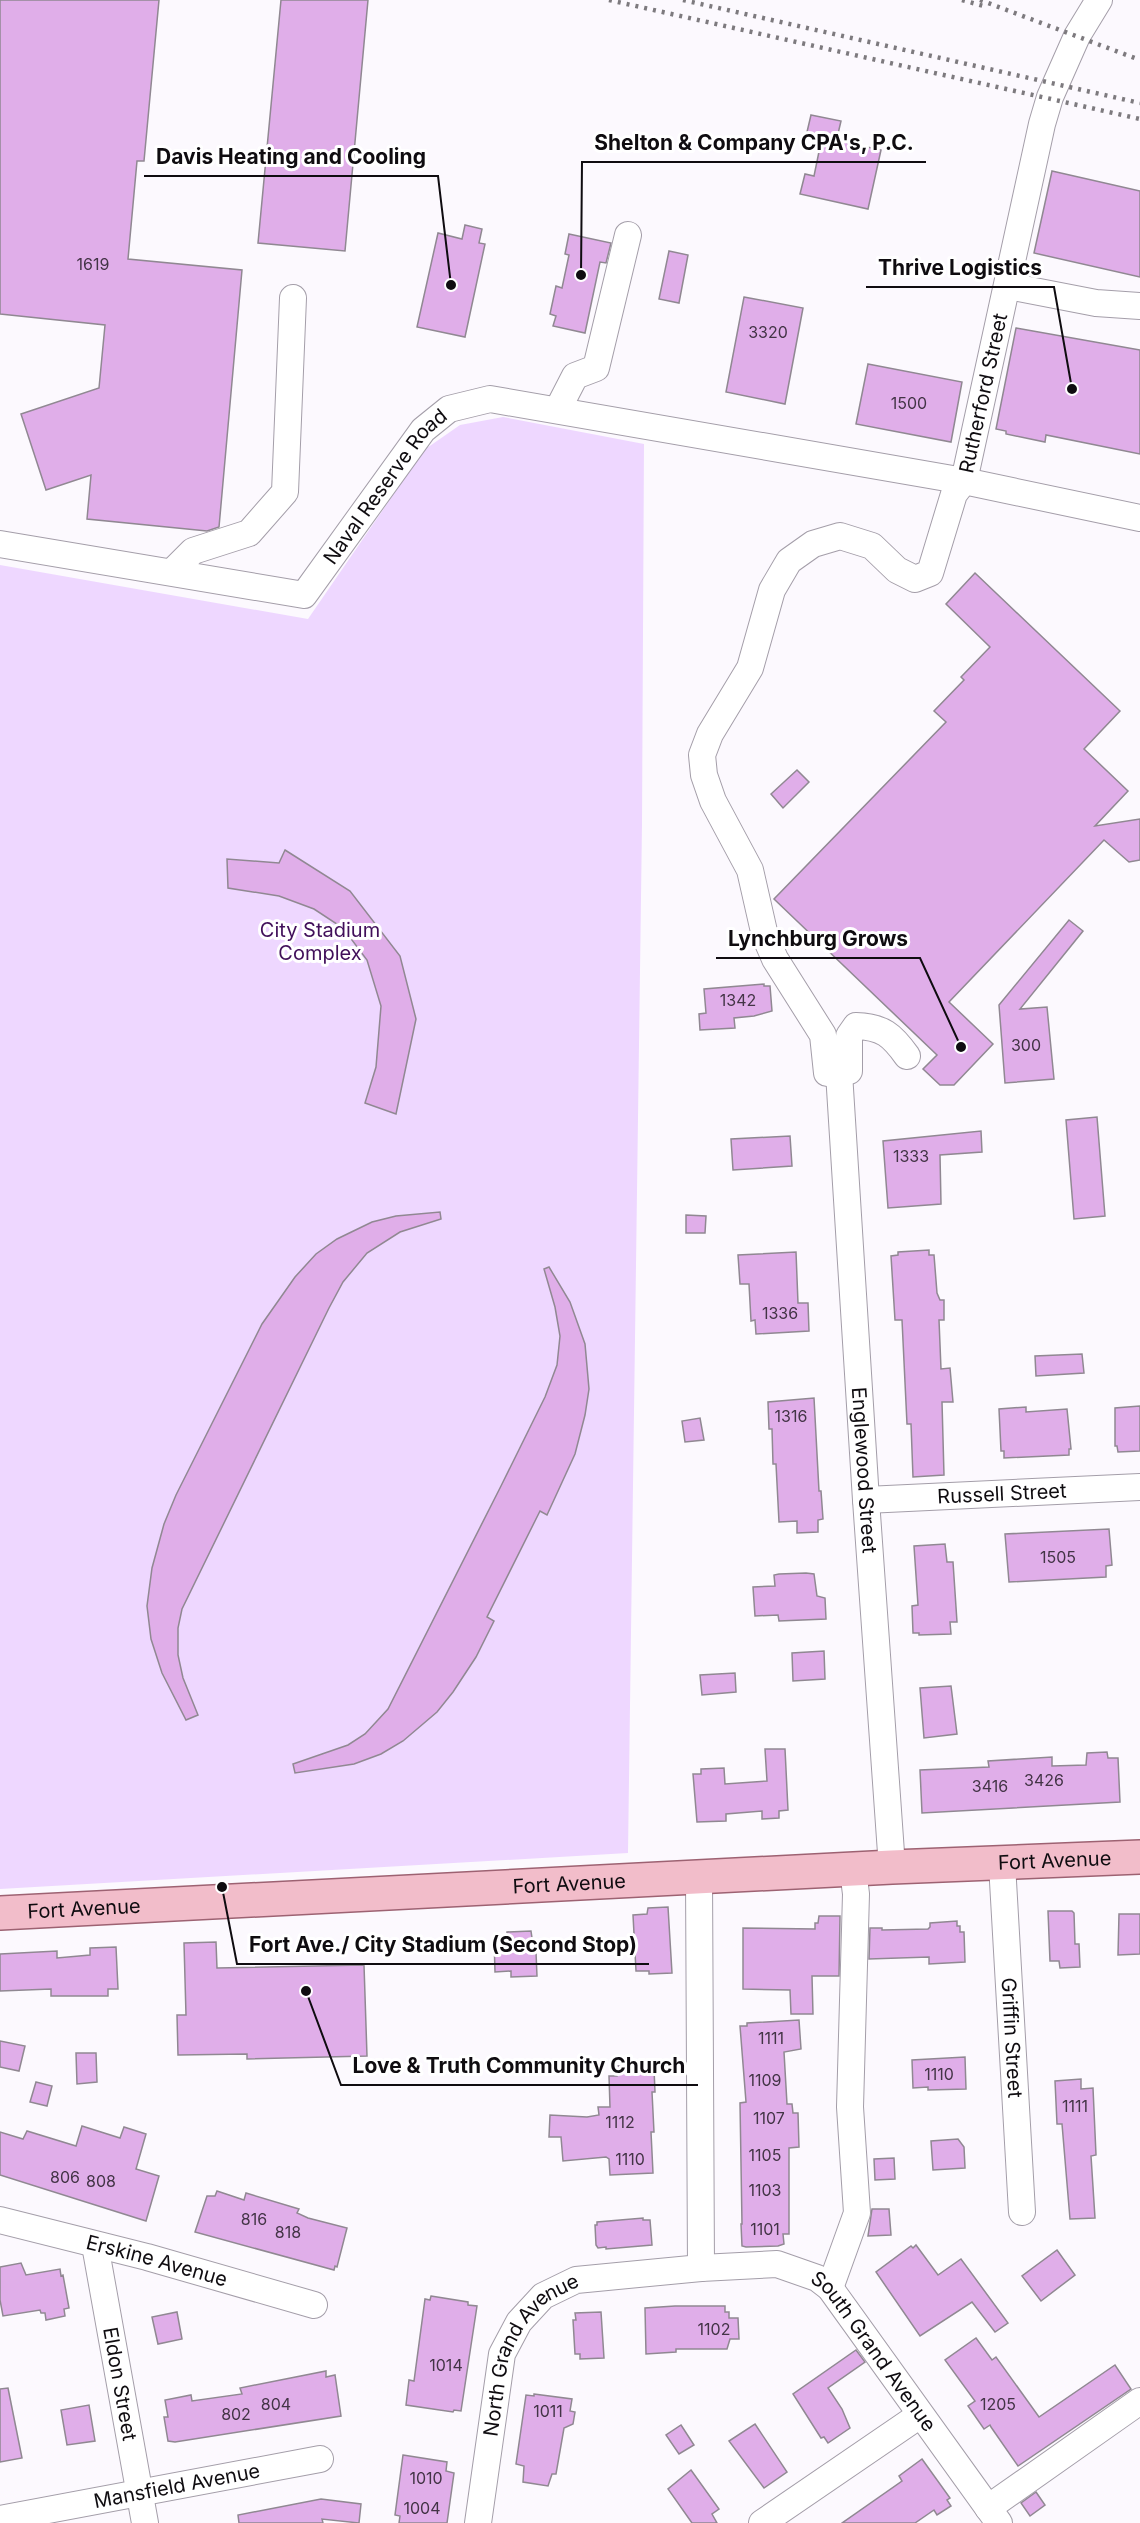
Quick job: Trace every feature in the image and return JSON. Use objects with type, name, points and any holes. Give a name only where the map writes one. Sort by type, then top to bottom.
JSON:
[{"type":"main road","name":"Fort Avenue","points":[[0,1913],[892,1867],[1140,1857]]},
{"type":"street","name":"Rutherford Street","points":[[1099,0],[1077,36],[1050,98],[964,481],[1140,518]]},
{"type":"street","points":[[558,409],[574,376],[596,368],[628,235]]},
{"type":"street","points":[[1008,286],[1096,303],[1140,306]]},
{"type":"street","points":[[172,572],[193,551],[249,532],[285,492],[293,298]]},
{"type":"street","name":"Naval Reserve Road","points":[[0,544],[304,595],[423,430],[449,409],[490,399],[964,481]]},
{"type":"street","points":[[839,1072],[823,1035],[775,959],[765,936],[750,870],[713,801],[704,775],[702,755],[710,734],[750,668],[772,590],[789,561],[813,544],[840,536],[872,546],[897,570],[915,579],[930,573],[954,494],[964,481]]},
{"type":"street","points":[[839,1072],[849,1036],[856,1026],[872,1027],[893,1037],[907,1056]]},
{"type":"street","name":"Englewood Street","points":[[839,1072],[892,1867]]},
{"type":"street","name":"Russell Street","points":[[866,1500],[1140,1487]]},
{"type":"street","name":"Griffin Street","points":[[1002,1863],[1022,2212]]},
{"type":"street","points":[[830,2288],[857,2213],[850,2107],[856,1894],[853,1870]]},
{"type":"street","points":[[699,1877],[700,2268]]},
{"type":"street","name":"Erskine Avenue","points":[[0,2220],[147,2257],[314,2305]]},
{"type":"street","name":"Eldon Street","points":[[95,2245],[145,2523]]},
{"type":"street","name":"South Grand Avenue","points":[[700,2268],[777,2265],[817,2278],[830,2288],[994,2516]]},
{"type":"street","name":"North Grand Avenue","points":[[478,2523],[502,2354],[519,2322],[543,2295],[576,2280],[700,2268]]},
{"type":"street","points":[[994,2516],[1140,2401]]},
{"type":"street","points":[[762,2523],[920,2415]]},
{"type":"street","name":"Mansfield Avenue","points":[[9,2519],[320,2459]]},
{"type":"green space","name":"City Stadium Complex","points":[[503,417],[644,444],[642,824],[628,1853],[0,1889],[0,565],[308,619],[424,450],[460,425]]},
{"type":"building","points":[[0,0],[159,0],[144,161],[137,161],[128,259],[242,270],[219,527],[207,531],[87,519],[91,475],[46,490],[21,414],[99,388],[105,325],[0,314]]},
{"type":"building","points":[[281,0],[368,0],[345,251],[258,243]]},
{"type":"building","points":[[811,115],[841,121],[837,138],[807,132]]},
{"type":"building","points":[[822,137],[881,150],[868,209],[800,194],[805,174],[814,176]]},
{"type":"building","points":[[1052,171],[1140,191],[1140,277],[1034,253]]},
{"type":"building","points":[[465,225],[482,229],[479,243],[485,244],[465,337],[417,327],[438,233],[462,239]]},
{"type":"building","points":[[569,234],[611,243],[606,263],[600,262],[585,333],[553,326],[556,316],[550,314],[556,286],[562,288],[569,255],[565,254]]},
{"type":"building","points":[[669,251],[688,255],[679,303],[659,299]]},
{"type":"building","points":[[744,297],[803,308],[785,404],[726,392]]},
{"type":"building","points":[[1016,328],[1140,350],[1140,454],[1046,435],[1045,442],[1006,434],[1006,431],[996,429]]},
{"type":"building","points":[[868,364],[962,382],[951,442],[856,424]]},
{"type":"building","points":[[975,573],[1120,711],[1084,749],[1128,791],[1095,826],[1140,819],[1140,860],[1129,862],[1104,840],[949,1002],[993,1044],[954,1085],[940,1085],[923,1069],[937,1055],[774,899],[946,722],[934,711],[964,680],[961,677],[990,647],[946,604]]},
{"type":"building","points":[[797,770],[809,782],[783,808],[771,794]]},
{"type":"building","points":[[285,850],[350,891],[400,956],[416,1019],[396,1114],[365,1103],[376,1067],[381,1006],[367,960],[343,928],[314,909],[279,896],[228,888],[227,859],[279,863]]},
{"type":"building","points":[[1069,920],[1083,931],[1020,1009],[1047,1007],[1054,1079],[1005,1083],[999,1005]]},
{"type":"building","points":[[764,984],[764,986],[770,986],[772,1011],[734,1018],[735,1028],[700,1030],[699,1014],[706,1013],[704,989]]},
{"type":"building","points":[[1097,1117],[1105,1216],[1074,1219],[1066,1120]]},
{"type":"building","points":[[981,1131],[982,1152],[940,1155],[941,1204],[888,1208],[883,1141]]},
{"type":"building","points":[[790,1136],[792,1166],[733,1170],[731,1139]]},
{"type":"building","points":[[440,1212],[441,1219],[400,1232],[367,1253],[343,1282],[329,1308],[182,1609],[178,1628],[178,1655],[183,1678],[198,1715],[186,1720],[162,1673],[151,1639],[147,1606],[152,1568],[164,1524],[176,1495],[262,1324],[295,1277],[316,1254],[337,1239],[372,1222],[396,1216]]},
{"type":"building","points":[[686,1215],[706,1216],[705,1233],[686,1233]]},
{"type":"building","points":[[929,1250],[929,1255],[934,1255],[937,1293],[940,1300],[944,1300],[944,1320],[939,1320],[941,1369],[950,1368],[953,1402],[942,1402],[944,1475],[913,1477],[911,1424],[907,1424],[902,1320],[895,1320],[891,1256],[898,1255],[898,1252]]},
{"type":"building","points":[[796,1252],[798,1303],[808,1303],[809,1331],[756,1334],[755,1320],[751,1321],[749,1284],[740,1284],[738,1255]]},
{"type":"building","points":[[549,1267],[570,1302],[585,1344],[589,1389],[585,1415],[575,1454],[547,1515],[540,1511],[487,1617],[494,1621],[476,1657],[437,1712],[403,1741],[381,1754],[354,1764],[295,1773],[293,1764],[348,1745],[365,1734],[388,1709],[501,1486],[545,1397],[557,1365],[560,1336],[555,1307],[544,1269]]},
{"type":"building","points":[[1082,1354],[1084,1373],[1036,1376],[1035,1356]]},
{"type":"building","points":[[814,1398],[819,1491],[821,1491],[823,1519],[818,1520],[818,1532],[797,1533],[797,1521],[779,1522],[776,1464],[773,1464],[772,1429],[769,1429],[768,1402]]},
{"type":"building","points":[[1140,1406],[1140,1451],[1118,1452],[1115,1446],[1115,1408]]},
{"type":"building","points":[[1026,1407],[1026,1412],[1067,1409],[1071,1449],[1069,1449],[1069,1455],[1004,1458],[1004,1451],[1001,1451],[999,1409]]},
{"type":"building","points":[[700,1418],[704,1440],[685,1442],[682,1421]]},
{"type":"building","points":[[1109,1529],[1112,1565],[1106,1566],[1106,1577],[1009,1582],[1005,1534]]},
{"type":"building","points":[[945,1544],[947,1562],[953,1562],[957,1622],[950,1622],[951,1634],[919,1635],[919,1633],[913,1633],[912,1606],[918,1605],[914,1546]]},
{"type":"building","points":[[814,1574],[817,1596],[825,1598],[826,1619],[779,1621],[778,1615],[755,1616],[753,1587],[775,1586],[774,1575]]},
{"type":"building","points":[[824,1651],[825,1679],[793,1681],[792,1653]]},
{"type":"building","points":[[735,1673],[736,1692],[702,1695],[700,1675]]},
{"type":"building","points":[[951,1686],[957,1734],[924,1738],[920,1688]]},
{"type":"building","points":[[765,1749],[785,1749],[788,1810],[779,1811],[779,1818],[762,1819],[762,1811],[726,1814],[726,1821],[697,1822],[693,1774],[701,1774],[701,1769],[724,1768],[725,1784],[767,1781]]},
{"type":"building","points":[[1107,1752],[1108,1758],[1118,1758],[1120,1802],[922,1813],[920,1770],[989,1767],[988,1761],[1052,1757],[1052,1766],[1086,1765],[1087,1753]]},
{"type":"building","points":[[668,1907],[672,1973],[649,1974],[649,1971],[636,1971],[633,1915],[647,1914],[648,1908]]},
{"type":"building","points":[[1048,1911],[1072,1911],[1074,1913],[1075,1944],[1079,1944],[1080,1967],[1060,1968],[1059,1961],[1050,1961]]},
{"type":"building","points":[[1119,1914],[1140,1914],[1140,1954],[1118,1955]]},
{"type":"building","points":[[819,1916],[840,1916],[839,1976],[812,1976],[813,2014],[791,2014],[790,1990],[743,1989],[743,1928],[815,1929]]},
{"type":"building","points":[[957,1921],[960,1932],[964,1932],[965,1962],[929,1964],[929,1957],[869,1959],[870,1928],[928,1929],[930,1923]]},
{"type":"building","points":[[531,1931],[534,1952],[536,1952],[537,1976],[511,1977],[511,1971],[495,1972],[494,1938],[507,1938],[507,1932]]},
{"type":"building","points":[[216,1942],[217,1968],[364,1965],[367,2056],[247,2059],[247,2054],[178,2055],[177,2015],[186,2015],[184,1943]]},
{"type":"building","points":[[116,1947],[118,1989],[108,1989],[108,1996],[51,1996],[51,1989],[0,1991],[0,1954],[57,1951],[57,1958],[90,1955],[90,1948]]},
{"type":"building","points":[[799,2020],[801,2049],[784,2052],[787,2104],[792,2104],[793,2113],[798,2113],[799,2147],[789,2148],[789,2234],[783,2234],[784,2244],[778,2246],[746,2247],[742,2246],[741,2224],[740,2103],[746,2102],[740,2026],[747,2026],[747,2023]]},
{"type":"building","points":[[0,2041],[25,2046],[19,2071],[0,2067]]},
{"type":"building","points":[[76,2053],[96,2053],[97,2082],[77,2084]]},
{"type":"building","points":[[965,2057],[966,2089],[913,2088],[912,2060]]},
{"type":"building","points":[[647,2065],[647,2069],[654,2069],[655,2092],[652,2092],[654,2132],[651,2132],[653,2173],[610,2175],[609,2159],[606,2157],[563,2161],[561,2137],[549,2137],[550,2115],[587,2117],[599,2115],[598,2107],[610,2107],[609,2076],[617,2076],[616,2066]]},
{"type":"building","points":[[1081,2079],[1081,2089],[1093,2088],[1096,2155],[1091,2156],[1095,2218],[1070,2219],[1062,2124],[1057,2124],[1055,2081]]},
{"type":"building","points":[[36,2082],[52,2086],[47,2106],[30,2102]]},
{"type":"building","points":[[82,2126],[120,2138],[124,2127],[146,2134],[136,2169],[159,2176],[146,2221],[0,2175],[0,2132],[23,2139],[27,2131],[76,2146]]},
{"type":"building","points":[[958,2139],[964,2147],[965,2168],[933,2170],[931,2141]]},
{"type":"building","points":[[894,2158],[895,2179],[875,2180],[874,2159]]},
{"type":"building","points":[[217,2191],[244,2200],[246,2193],[299,2209],[297,2213],[308,2218],[347,2228],[337,2267],[335,2266],[334,2270],[195,2232],[207,2196],[215,2196]]},
{"type":"building","points":[[872,2209],[889,2209],[891,2235],[868,2236]]},
{"type":"building","points":[[643,2218],[643,2220],[650,2220],[652,2245],[606,2249],[606,2247],[598,2248],[596,2245],[595,2225],[597,2222]]},
{"type":"building","points":[[916,2245],[938,2275],[961,2259],[1008,2323],[995,2332],[972,2302],[920,2336],[876,2272],[911,2246],[913,2248]]},
{"type":"building","points":[[1057,2250],[1075,2275],[1041,2301],[1022,2276]]},
{"type":"building","points":[[21,2263],[26,2275],[60,2269],[69,2308],[64,2309],[65,2316],[46,2320],[45,2313],[41,2313],[40,2310],[3,2316],[0,2300],[0,2267]]},
{"type":"building","points":[[431,2296],[468,2302],[468,2305],[477,2306],[461,2411],[454,2410],[453,2412],[406,2405],[409,2380],[414,2381],[425,2299],[430,2300]]},
{"type":"building","points":[[725,2306],[725,2312],[729,2312],[729,2318],[738,2318],[739,2339],[730,2339],[727,2349],[676,2349],[676,2352],[646,2354],[645,2308]]},
{"type":"building","points":[[177,2312],[182,2339],[158,2344],[152,2317]]},
{"type":"building","points":[[601,2312],[604,2358],[580,2359],[580,2354],[575,2354],[573,2320],[576,2320],[575,2313]]},
{"type":"building","points":[[976,2338],[992,2360],[996,2357],[1039,2417],[1115,2365],[1131,2389],[1018,2466],[990,2425],[984,2429],[968,2406],[975,2401],[945,2360]]},
{"type":"building","points":[[856,2350],[865,2362],[828,2388],[842,2409],[850,2428],[828,2443],[824,2437],[821,2438],[793,2394]]},
{"type":"building","points":[[326,2371],[326,2377],[335,2375],[341,2416],[175,2442],[168,2441],[164,2417],[168,2417],[165,2400],[191,2395],[192,2401],[242,2394],[240,2388]]},
{"type":"building","points":[[8,2388],[22,2458],[0,2462],[0,2389]]},
{"type":"building","points":[[534,2394],[572,2399],[570,2411],[575,2412],[573,2424],[564,2428],[556,2474],[552,2474],[548,2486],[523,2482],[524,2466],[516,2464],[526,2395],[534,2396]]},
{"type":"building","points":[[89,2405],[95,2441],[67,2445],[61,2410]]},
{"type":"building","points":[[755,2424],[787,2472],[764,2488],[729,2441]]},
{"type":"building","points":[[681,2425],[694,2445],[679,2454],[666,2435]]},
{"type":"building","points":[[403,2455],[447,2462],[446,2471],[454,2473],[447,2523],[399,2523],[400,2516],[395,2515]]},
{"type":"building","points":[[922,2459],[950,2498],[947,2500],[951,2506],[937,2515],[934,2510],[915,2523],[842,2523],[902,2481],[899,2476]]},
{"type":"building","points":[[691,2470],[719,2509],[712,2514],[717,2523],[692,2523],[668,2489]]},
{"type":"building","points":[[1036,2492],[1045,2505],[1030,2516],[1021,2503]]},
{"type":"building","points":[[321,2499],[361,2504],[359,2523],[322,2519],[323,2523],[239,2523],[238,2515]]},
{"type":"railway","points":[[609,0],[1140,119]]},
{"type":"railway","points":[[683,0],[1140,103]]},
{"type":"railway","points":[[962,0],[987,7]]},
{"type":"railway","points":[[980,0],[1140,60]]},
{"type":"place","name":"Shelton & Company CPA's, P.C.","points":[[581,275]]},
{"type":"place","name":"Davis Heating and Cooling","points":[[451,285]]},
{"type":"place","name":"Thrive Logistics","points":[[1072,389]]},
{"type":"place","name":"Lynchburg Grows","points":[[961,1047]]},
{"type":"place","name":"Fort Ave./ City Stadium (Second Stop)","points":[[222,1887]]},
{"type":"place","name":"Love & Truth Community Church","points":[[306,1991]]}]
